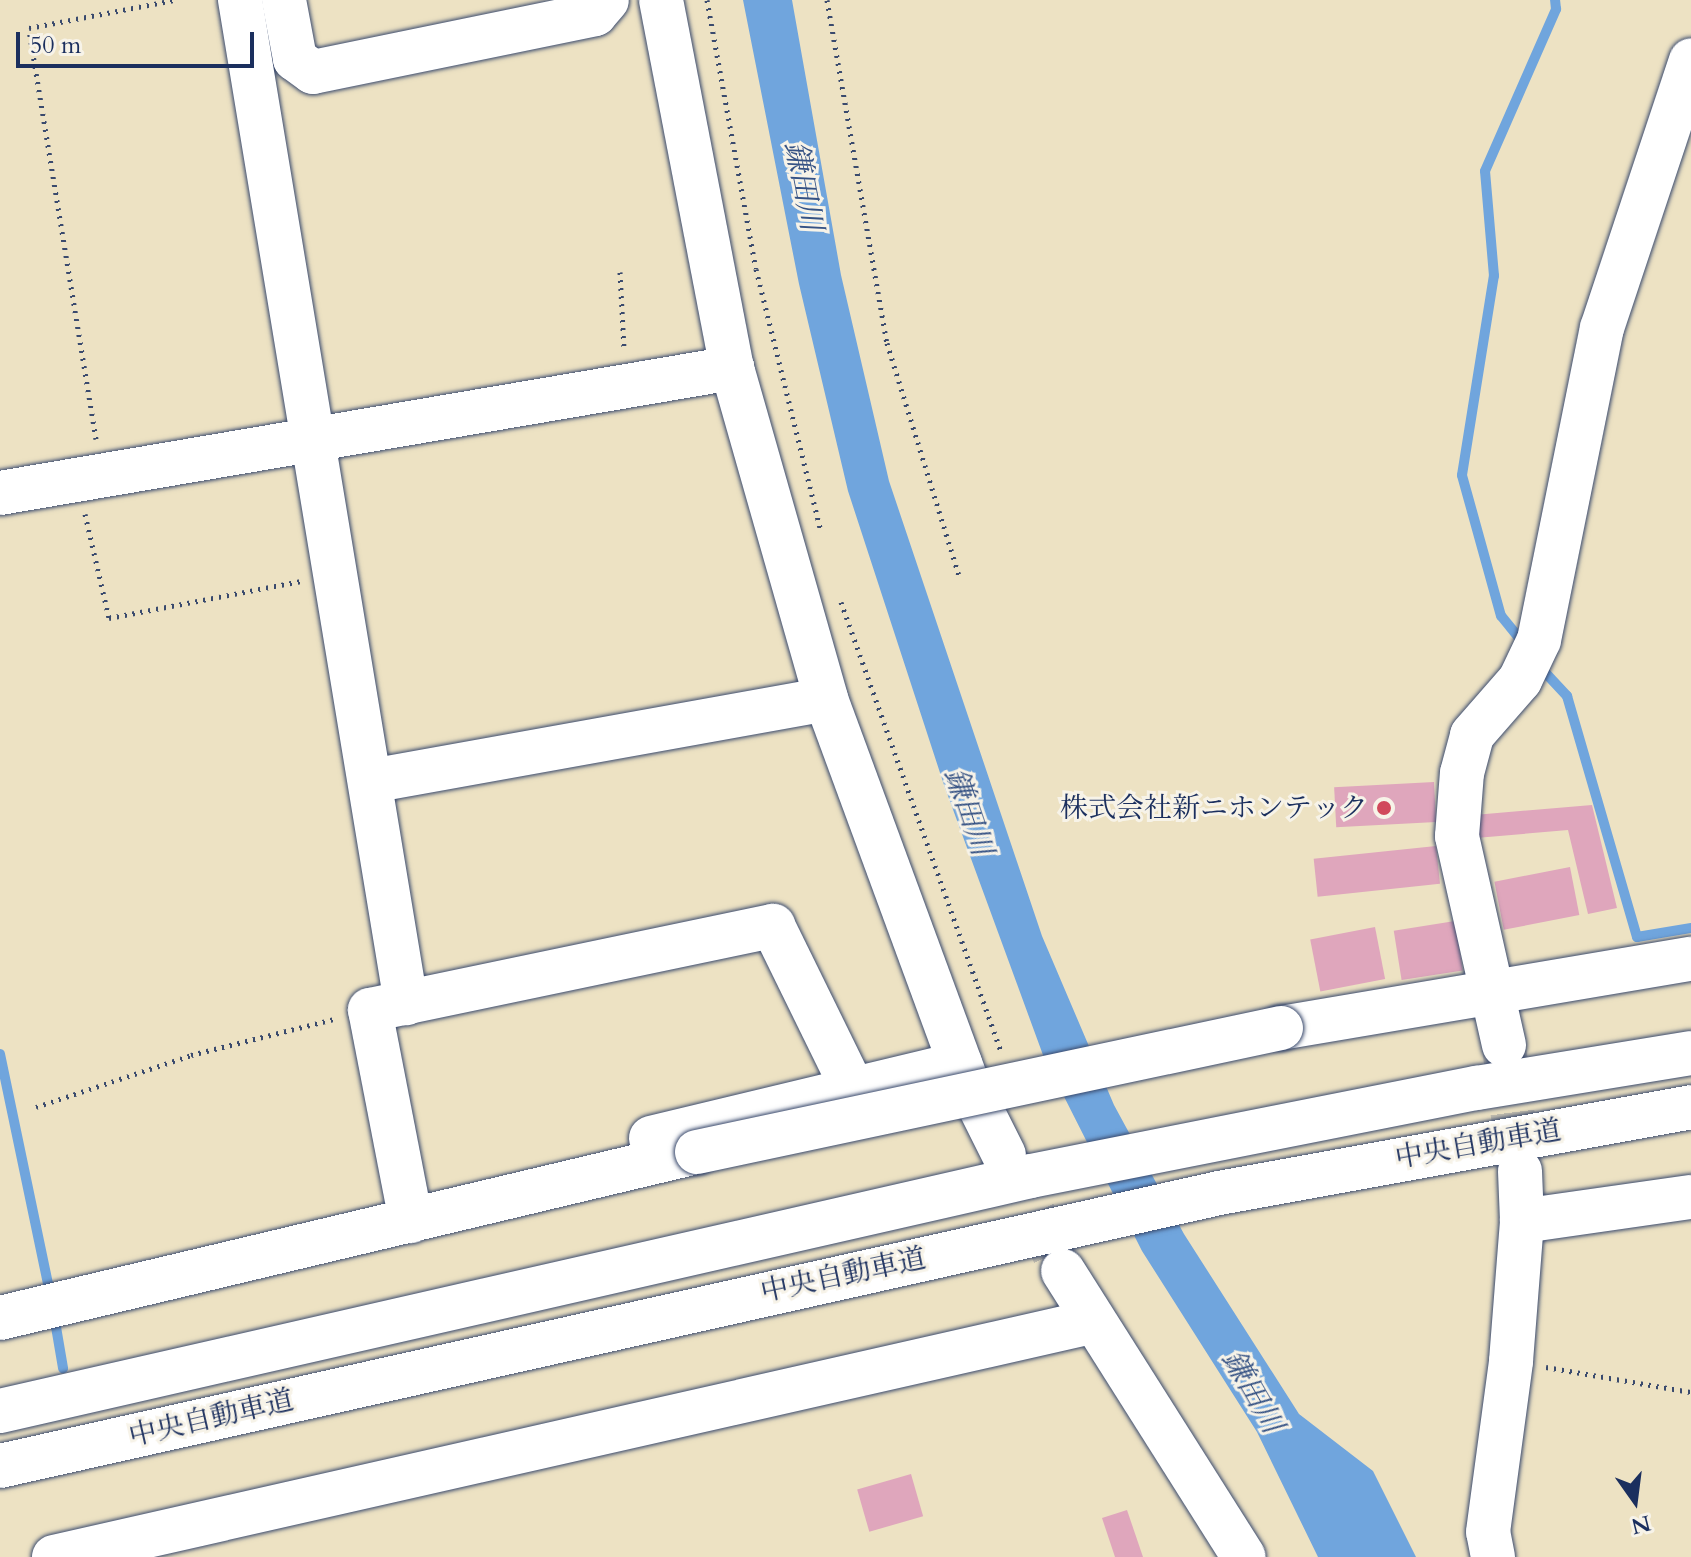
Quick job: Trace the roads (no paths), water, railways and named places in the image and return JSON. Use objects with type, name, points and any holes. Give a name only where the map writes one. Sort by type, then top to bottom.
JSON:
[{"type":"main road","points":[[240,0],[371,781],[388,1006],[411,1221]]},
{"type":"main road","points":[[284,0],[295,59],[313,72],[595,14],[607,0]]},
{"type":"main road","points":[[661,0],[732,368],[826,699],[969,1085],[1017,1166]]},
{"type":"main road","points":[[1504,1045],[1457,836],[1460,784],[1472,735],[1533,656],[1602,328],[1691,60]]},
{"type":"main road","points":[[0,493],[732,368]]},
{"type":"main road","points":[[371,781],[826,699]]},
{"type":"main road","points":[[388,1006],[773,926],[854,1091]]},
{"type":"main road","points":[[0,1318],[638,1170],[697,1152],[1281,1028],[1691,959]]},
{"type":"main road","name":"中央自動車道","points":[[0,1411],[1017,1166],[1200,1144],[1691,1053]]},
{"type":"main road","points":[[638,1170],[651,1138],[854,1091],[969,1085]]},
{"type":"main road","name":"中央自動車道","points":[[0,1466],[1219,1193],[1691,1107]]},
{"type":"main road","points":[[1493,1557],[1488,1532],[1511,1361],[1522,1221],[1520,1171]]},
{"type":"main road","points":[[1522,1221],[1691,1197]]},
{"type":"main road","points":[[1063,1271],[1091,1322],[1244,1557]]},
{"type":"main road","points":[[54,1557],[1091,1322]]},
{"type":"water","name":"鎌田川","points":[[743,0],[792,0],[841,275],[889,481],[1042,936],[1114,1105],[1184,1234],[1299,1414],[1373,1471],[1416,1557],[1318,1557],[1257,1432],[1142,1251],[1043,1055],[944,785],[848,491],[799,284]]},
{"type":"waterway","points":[[1524,644],[1501,616],[1462,475],[1494,276],[1485,171],[1556,9],[1555,0]]},
{"type":"waterway","points":[[1540,667],[1567,696],[1637,937],[1691,928]]},
{"type":"waterway","points":[[0,1054],[48,1284]]},
{"type":"waterway","points":[[55,1321],[63,1368]]},
{"type":"tunnel","points":[[1504,1047],[1520,1171]]},
{"type":"tunnel","points":[[1004,1155],[1060,1265]]},
{"type":"place","name":"株式会社新ニホンテック","points":[[1384,808]]}]
